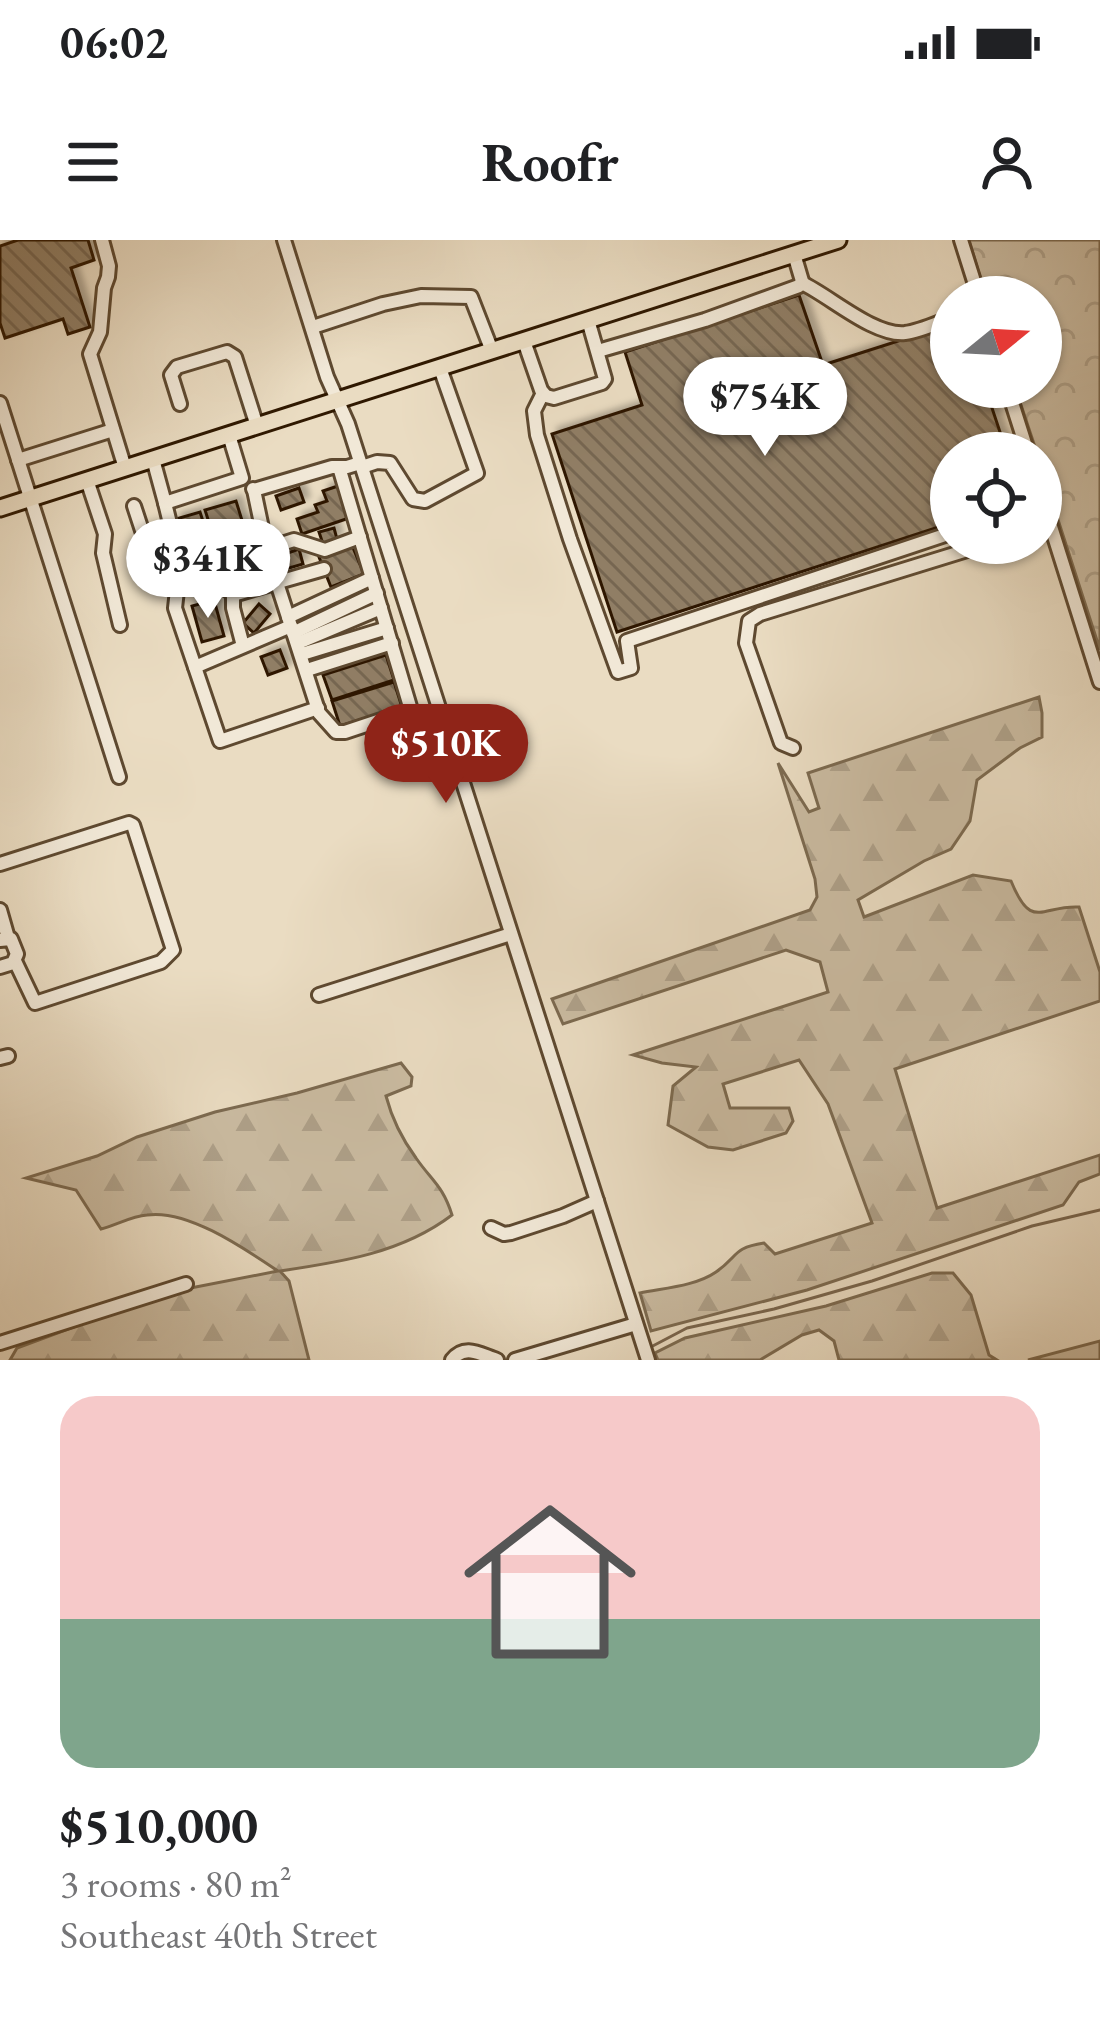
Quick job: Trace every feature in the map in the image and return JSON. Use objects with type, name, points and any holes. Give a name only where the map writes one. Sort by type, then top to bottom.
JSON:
[{"type":"main road","points":[[0,508],[838,240]]},
{"type":"street","points":[[102,240],[108,277],[100,332],[90,354],[125,468]]},
{"type":"street","points":[[284,240],[327,377],[361,465],[648,1360]]},
{"type":"street","points":[[962,240],[973,276]]},
{"type":"street","points":[[794,254],[802,283],[885,332],[905,333],[930,325]]},
{"type":"street","points":[[598,351],[774,297],[802,283]]},
{"type":"street","points":[[313,327],[421,296],[471,297],[492,351]]},
{"type":"street","points":[[524,341],[543,393],[554,398],[602,383],[605,379],[587,320]]},
{"type":"street","points":[[180,404],[171,375],[178,367],[226,352],[235,357],[256,426]]},
{"type":"street","points":[[254,490],[377,462],[390,463],[413,499],[425,501],[477,473],[440,368]]},
{"type":"street","points":[[543,393],[534,411],[537,435],[618,672],[632,665],[627,641],[930,540]]},
{"type":"street","points":[[0,403],[119,777]]},
{"type":"street","points":[[18,460],[113,430]]},
{"type":"street","points":[[229,435],[242,478],[254,490],[266,549],[318,708],[336,732],[345,732],[411,710],[339,467]]},
{"type":"street","points":[[153,460],[180,564],[175,608],[220,741],[318,708]]},
{"type":"street","points":[[165,503],[242,478]]},
{"type":"street","points":[[87,481],[105,534],[104,554],[120,625]]},
{"type":"street","points":[[134,506],[151,558],[177,550]]},
{"type":"street","points":[[266,549],[294,540],[325,550],[360,537]]},
{"type":"street","points":[[793,748],[781,743],[746,643],[749,621],[930,562]]},
{"type":"street","points":[[1059,564],[1100,682]]},
{"type":"street","points":[[233,595],[324,569]]},
{"type":"street","points":[[295,635],[372,578]]},
{"type":"street","points":[[177,587],[220,582],[233,595],[242,646]]},
{"type":"street","points":[[295,635],[377,593]]},
{"type":"street","points":[[195,667],[242,646],[381,608]]},
{"type":"street","points":[[295,635],[387,628]]},
{"type":"street","points":[[307,670],[392,643]]},
{"type":"street","points":[[0,864],[129,823],[173,950],[161,962],[35,1003],[15,961],[16,947],[4,939],[0,910]]},
{"type":"street","points":[[319,995],[512,934]]},
{"type":"street","points":[[0,967],[15,961]]},
{"type":"street","points":[[490,1228],[511,1233],[597,1201]]},
{"type":"street","points":[[0,1342],[186,1284]]},
{"type":"street","points":[[515,1360],[636,1324]]},
{"type":"street","points":[[452,1360],[457,1353],[471,1350],[497,1360]]},
{"type":"green space","points":[[969,240],[1100,240],[1100,650],[1062,532],[1062,432],[1030,432],[1022,408],[1062,408],[1062,276],[980,276]]},
{"type":"green space","points":[[1039,697],[1042,737],[977,780],[970,821],[951,849],[858,900],[864,917],[973,875],[1011,881],[1032,911],[1079,907],[1100,972],[1100,1001],[895,1069],[937,1208],[1100,1155],[1100,1174],[1079,1182],[1063,1205],[807,1290],[651,1331],[640,1293],[699,1280],[754,1245],[764,1243],[775,1254],[872,1223],[828,1104],[799,1060],[723,1084],[730,1108],[789,1108],[793,1121],[786,1133],[733,1150],[708,1147],[668,1125],[673,1086],[696,1067],[633,1055],[828,992],[820,962],[786,950],[563,1024],[552,999],[810,910],[817,897],[815,879],[778,763],[809,812],[819,808],[808,773]]},
{"type":"green space","points":[[401,1063],[412,1077],[411,1086],[386,1096],[388,1104],[402,1136],[441,1190],[452,1215],[392,1247],[280,1271],[289,1281],[309,1360],[10,1360],[17,1348],[165,1293],[278,1271],[216,1233],[180,1218],[141,1216],[101,1229],[76,1190],[26,1178],[215,1112]]},
{"type":"green space","points":[[932,1273],[953,1273],[971,1295],[989,1355],[997,1360],[839,1360],[834,1341],[819,1330],[760,1360],[658,1360],[655,1353],[685,1338],[826,1306]]},
{"type":"green space","points":[[1100,1341],[1100,1360],[1028,1360]]},
{"type":"building","points":[[18,240],[88,240],[94,260],[71,268],[90,327],[68,334],[63,319],[5,338],[0,323],[0,246]]},
{"type":"building","points":[[799,295],[823,365],[930,331],[930,408],[992,408],[1000,432],[930,432],[930,530],[617,632],[552,434],[642,405],[625,352]]},
{"type":"building","points":[[338,486],[349,518],[302,534],[297,519],[318,512],[315,505],[327,501],[323,491]]},
{"type":"building","points":[[299,488],[304,502],[281,510],[276,496]]},
{"type":"building","points":[[236,501],[259,575],[229,585],[205,510]]},
{"type":"building","points":[[200,512],[218,568],[195,576],[176,519]]},
{"type":"building","points":[[334,528],[337,539],[323,544],[319,532]]},
{"type":"building","points":[[351,543],[364,574],[331,587],[319,557]]},
{"type":"building","points":[[299,549],[303,564],[286,569],[282,555]]},
{"type":"building","points":[[147,560],[153,577],[143,581],[137,564]]},
{"type":"building","points":[[214,600],[224,636],[202,642],[192,606]]},
{"type":"building","points":[[259,604],[270,614],[254,633],[243,623]]},
{"type":"building","points":[[280,650],[287,668],[268,675],[261,657]]},
{"type":"building","points":[[386,655],[394,680],[332,700],[323,675]]},
{"type":"building","points":[[394,682],[402,707],[340,726],[332,701]]},
{"type":"waterway","points":[[647,1349],[687,1328],[774,1309],[1032,1226],[1100,1210]]}]
